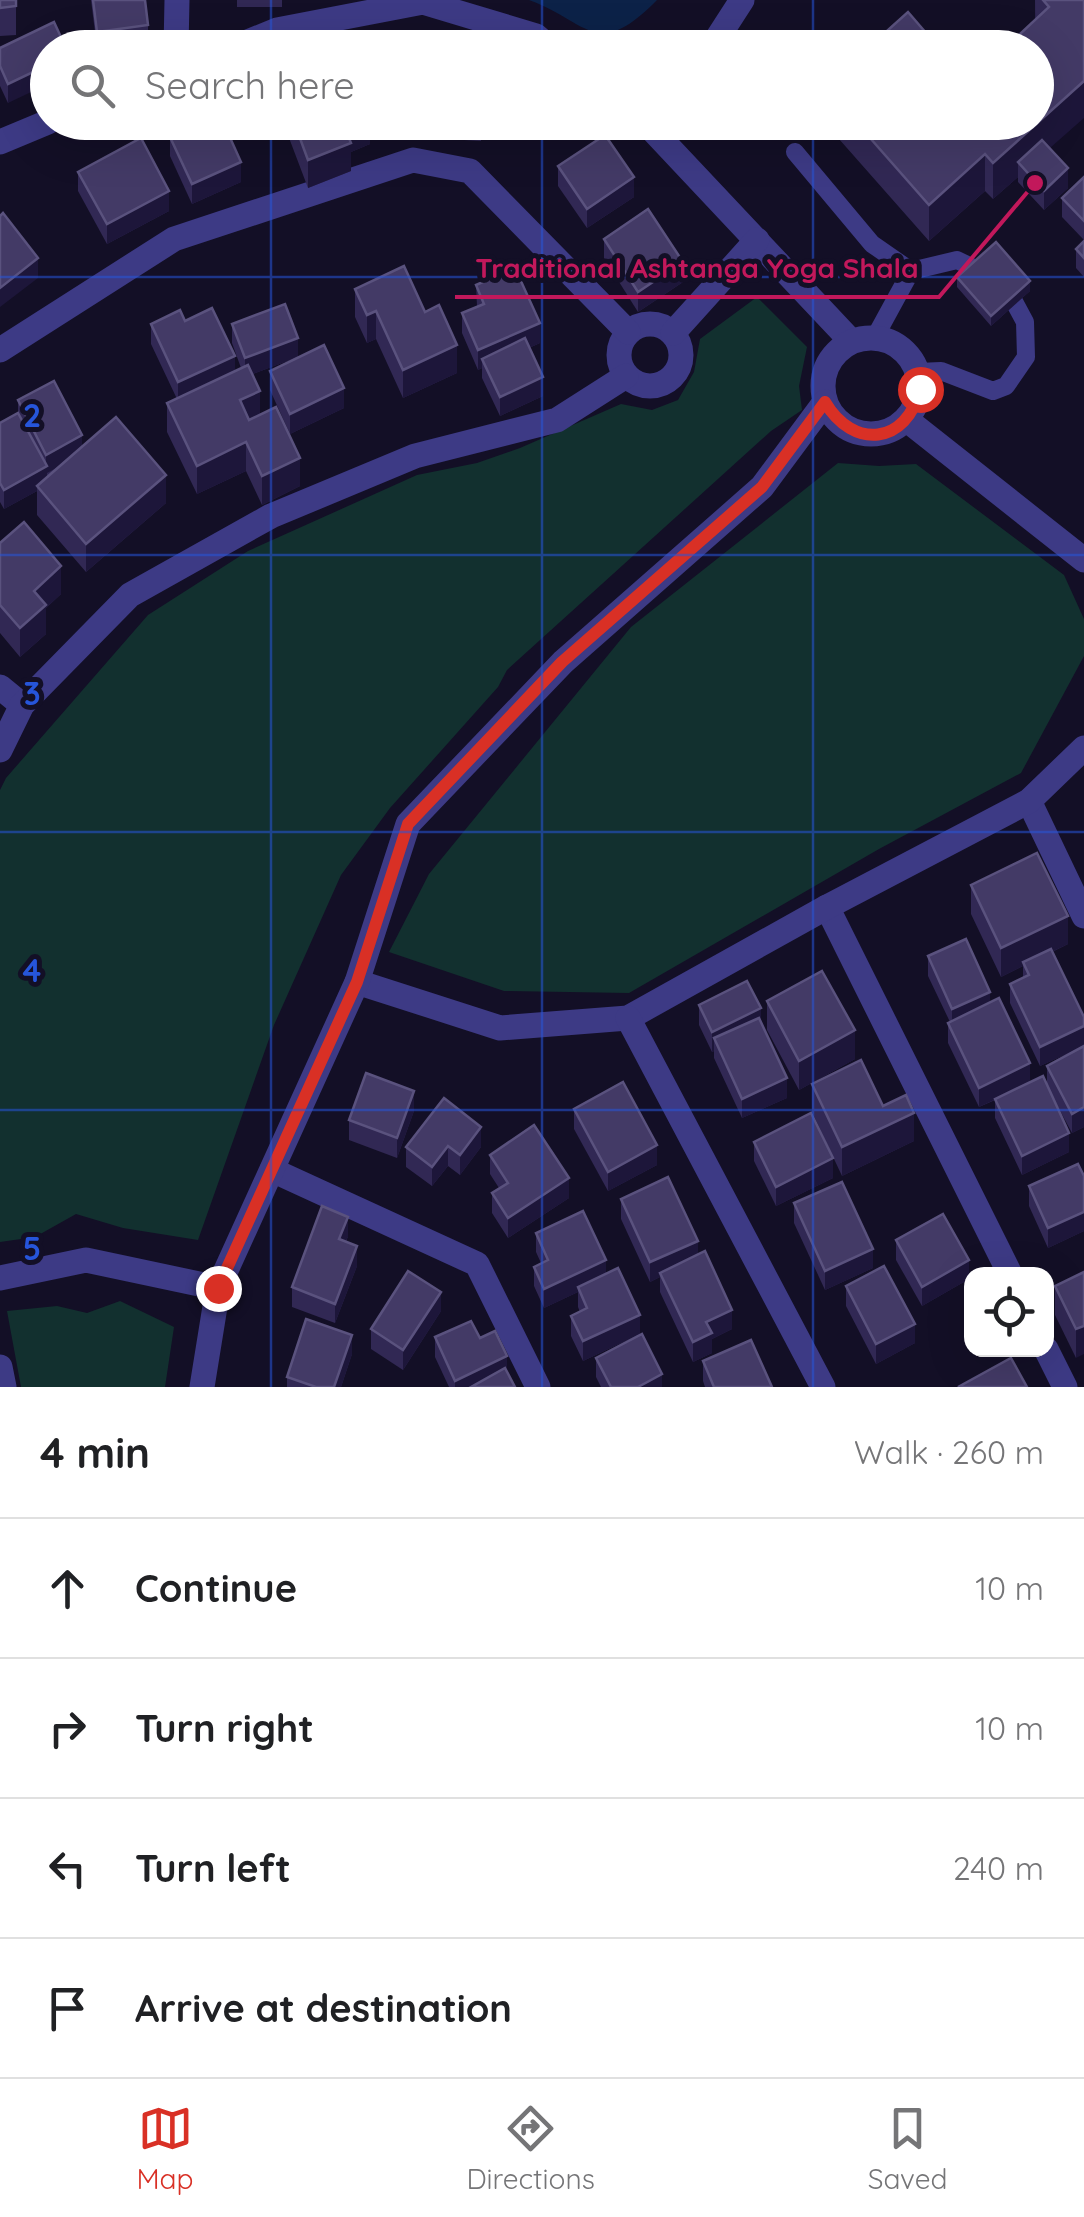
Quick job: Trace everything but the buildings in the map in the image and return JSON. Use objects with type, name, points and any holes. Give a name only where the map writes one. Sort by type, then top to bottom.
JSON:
[{"type":"street","points":[[176,30],[177,0]]},
{"type":"street","points":[[723,30],[742,0]]},
{"type":"street","points":[[277,30],[424,2],[516,30]]},
{"type":"street","points":[[0,142],[30,130]]},
{"type":"street","points":[[666,140],[757,240],[863,339]]},
{"type":"street","points":[[0,350],[174,239],[413,160],[470,171],[628,332]]},
{"type":"street","points":[[673,333],[757,240]]},
{"type":"street","points":[[643,324],[659,324],[673,333],[682,360],[666,383],[638,385],[626,376],[619,362],[620,346],[628,332],[643,324]]},
{"type":"street","points":[[863,339],[895,343],[908,354],[918,372],[916,406],[894,430],[877,435],[848,429],[834,418],[825,402],[826,367],[840,349],[863,339]]},
{"type":"street","points":[[0,750],[22,705],[130,595],[271,516],[415,456],[557,420],[626,376]]},
{"type":"street","points":[[206,1385],[218,1288],[357,982],[408,824],[562,662],[762,487],[825,402]]},
{"type":"street","points":[[906,420],[1084,560]]},
{"type":"street","points":[[0,687],[22,705]]},
{"type":"street","points":[[357,982],[500,1028],[628,1018],[1029,802],[1084,748]]},
{"type":"street","points":[[1029,802],[1084,916]]},
{"type":"street","points":[[828,907],[1007,1267]]},
{"type":"street","points":[[628,1018],[823,1387]]},
{"type":"street","points":[[272,1170],[477,1264],[538,1387]]},
{"type":"street","points":[[0,1278],[86,1260],[218,1288]]},
{"type":"street","points":[[1050,1357],[1065,1387]]},
{"type":"street","points":[[0,1367],[4,1387]]},
{"type":"lane","points":[[796,152],[872,244],[911,271]]},
{"type":"lane","points":[[863,339],[911,271],[957,260],[1004,282],[1025,322],[1026,357],[1006,386],[993,391],[941,371],[918,372]]},
{"type":"green space","points":[[757,297],[807,347],[799,386],[802,410],[771,431],[507,670],[498,687],[390,808],[341,875],[274,1025],[198,1240],[123,1228],[76,1214],[35,1237],[0,1242],[0,790],[6,778],[148,615],[248,551],[417,475],[477,463],[621,404],[652,410],[678,400],[694,372],[700,339]]},
{"type":"green space","points":[[838,463],[916,464],[1064,575],[1084,619],[1084,656],[1021,773],[879,849],[629,993],[504,991],[389,952],[429,874],[631,627]]},
{"type":"green space","points":[[120,1301],[174,1327],[165,1387],[21,1387],[7,1311],[57,1306],[87,1313]]},
{"type":"water","points":[[529,0],[657,0],[616,30],[589,30]]},
{"type":"place","name":"Traditional Ashtanga Yoga Shala","points":[[1035,183]]},
{"type":"route","points":[[218,1288],[357,982],[408,824],[562,662],[762,487],[825,402],[834,418],[848,429],[877,435],[894,430],[906,420],[916,406],[920,389]]}]
